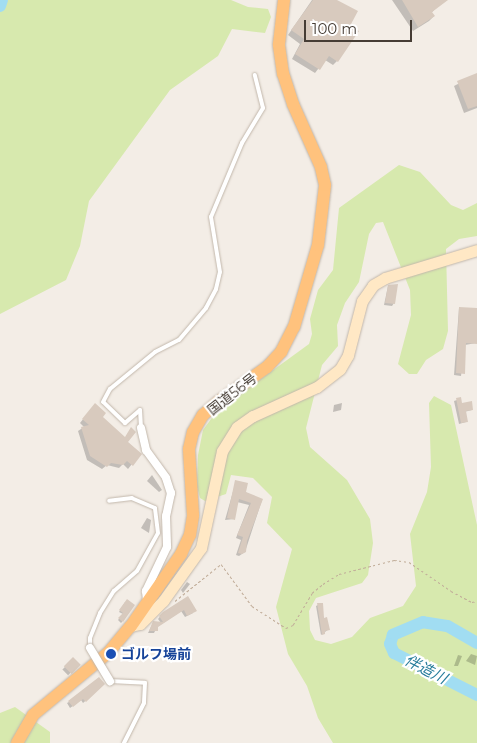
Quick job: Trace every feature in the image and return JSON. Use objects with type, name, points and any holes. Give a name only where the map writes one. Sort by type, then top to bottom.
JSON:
[{"type":"highway","name":"国道56号","points":[[17,743],[33,715],[108,653],[148,603],[181,554],[190,534],[193,515],[189,449],[193,432],[203,415],[267,367],[281,352],[294,327],[318,245],[325,185],[321,166],[293,104],[283,74],[279,44],[284,0]]},
{"type":"main road","points":[[131,626],[140,624],[163,601],[201,548],[222,451],[237,427],[253,416],[317,387],[340,369],[348,355],[362,301],[373,285],[385,278],[477,250]]},
{"type":"street","points":[[141,428],[146,450],[166,478],[171,492],[166,516],[167,547],[146,591],[148,603]]},
{"type":"street","points":[[90,648],[110,681]]},
{"type":"lane","points":[[141,428],[140,410],[125,423],[103,402],[110,389],[140,364],[179,340],[206,308],[216,289],[220,272],[211,218],[242,143],[263,108],[255,75]]},
{"type":"lane","points":[[90,648],[90,638],[100,613],[114,591],[137,571],[158,533],[156,508],[132,498],[109,501]]},
{"type":"lane","points":[[110,681],[145,683],[144,703],[124,743]]},
{"type":"path","points":[[172,603],[221,564],[252,606],[286,628],[293,625],[312,593],[323,584],[339,574],[394,560],[409,562],[451,591],[472,602],[477,601]]},
{"type":"green space","points":[[0,0],[231,0],[248,7],[268,9],[271,17],[265,33],[232,29],[218,56],[170,90],[89,201],[80,246],[66,280],[0,314]]},
{"type":"green space","points":[[399,165],[420,172],[451,205],[463,210],[477,203],[477,236],[459,239],[446,249],[448,331],[443,349],[426,360],[417,374],[409,374],[398,364],[411,315],[410,290],[383,222],[376,223],[369,234],[359,282],[345,303],[337,325],[338,346],[322,365],[306,428],[310,447],[347,480],[370,519],[373,543],[368,575],[362,583],[316,598],[309,611],[310,630],[315,640],[331,644],[352,637],[370,618],[403,606],[416,586],[410,534],[427,492],[431,467],[429,403],[434,396],[451,405],[477,525],[477,743],[333,743],[318,718],[307,686],[288,654],[276,607],[292,549],[267,523],[272,497],[253,478],[231,475],[226,494],[205,501],[200,498],[197,486],[198,455],[203,430],[217,411],[309,344],[312,334],[310,319],[318,290],[333,270],[339,208]]},
{"type":"green space","points":[[15,707],[50,732],[50,743],[0,743],[0,713]]},
{"type":"building","points":[[313,0],[337,0],[358,11],[350,26],[359,31],[338,62],[329,56],[320,70],[295,54],[304,39],[291,30]]},
{"type":"building","points":[[402,0],[448,0],[432,12],[435,16],[418,27]]},
{"type":"building","points":[[477,73],[477,106],[468,109],[457,81]]},
{"type":"building","points":[[398,284],[395,304],[385,303],[388,285]]},
{"type":"building","points":[[459,307],[477,308],[477,344],[466,343],[465,374],[456,373]]},
{"type":"building","points":[[461,397],[462,403],[472,401],[473,410],[466,411],[468,422],[461,423],[456,398]]},
{"type":"building","points":[[95,403],[106,413],[103,417],[125,437],[131,427],[136,432],[128,442],[142,454],[133,466],[127,461],[123,465],[111,463],[107,467],[90,456],[81,427],[89,425],[82,419]]},
{"type":"building","points":[[235,480],[248,483],[246,492],[263,499],[247,541],[246,552],[242,554],[238,553],[243,537],[237,535],[251,503],[239,499],[235,520],[227,518]]},
{"type":"building","points":[[188,596],[197,611],[187,616],[184,610],[158,627],[158,631],[149,631],[153,621],[163,622],[159,616],[163,612]]},
{"type":"building","points":[[127,599],[135,605],[123,622],[118,618],[123,613],[119,610]]},
{"type":"building","points":[[317,603],[323,603],[324,618],[327,617],[330,630],[325,631],[325,634],[322,635]]},
{"type":"building","points":[[73,657],[81,665],[72,674],[64,666]]},
{"type":"building","points":[[99,677],[105,684],[86,702],[83,699],[73,707],[68,701]]},
{"type":"waterway","points":[[0,6],[2,0]]},
{"type":"waterway","name":"伴造川","points":[[477,643],[447,626],[423,622],[393,635],[390,644],[394,653],[477,695]]},
{"type":"place","name":"ゴルフ場前","points":[[111,654]]}]
